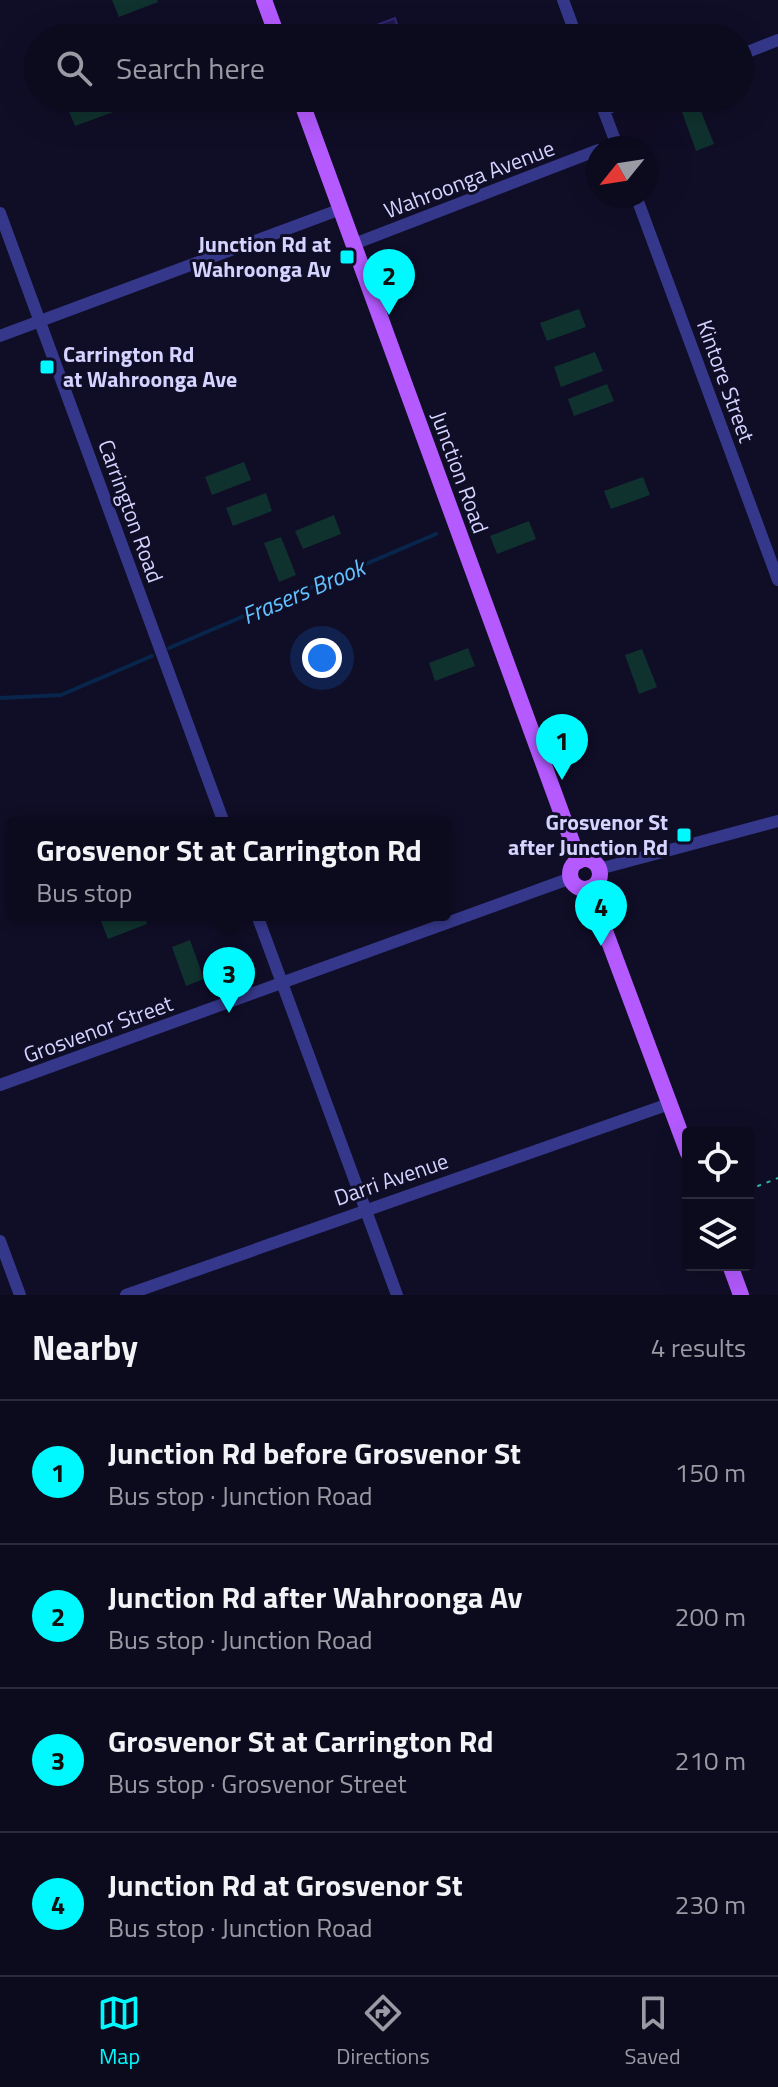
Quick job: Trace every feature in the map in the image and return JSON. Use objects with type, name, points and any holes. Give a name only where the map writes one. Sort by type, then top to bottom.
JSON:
[{"type":"main road","points":[[264,0],[273,24]]},
{"type":"main road","name":"Junction Road","points":[[305,112],[579,861]]},
{"type":"main road","points":[[579,861],[591,861],[599,869],[598,881],[589,888],[578,887],[571,878],[571,870],[579,861]]},
{"type":"main road","points":[[589,888],[682,1138]]},
{"type":"main road","points":[[732,1271],[741,1295]]},
{"type":"street","points":[[563,0],[572,24]]},
{"type":"street","points":[[754,49],[778,40]]},
{"type":"street","points":[[603,112],[607,136]]},
{"type":"street","name":"Wahroonga Avenue","points":[[354,244],[586,156]]},
{"type":"street","name":"Kintore Street","points":[[640,208],[778,580]]},
{"type":"street","points":[[0,336],[341,209]]},
{"type":"street","name":"Carrington Road","points":[[0,213],[222,817]]},
{"type":"street","points":[[599,869],[778,821]]},
{"type":"street","name":"Grosvenor Street","points":[[0,1085],[571,878]]},
{"type":"street","points":[[259,921],[397,1295]]},
{"type":"street","name":"Darri Avenue","points":[[126,1295],[669,1104]]},
{"type":"street","points":[[0,1241],[20,1295]]},
{"type":"path","points":[[754,1188],[778,1178]]},
{"type":"green space","points":[[112,0],[157,0],[158,2],[119,17]]},
{"type":"green space","points":[[69,112],[113,112],[75,126]]},
{"type":"green space","points":[[682,112],[701,112],[714,144],[696,151]]},
{"type":"green space","points":[[579,309],[586,327],[547,341],[540,323]]},
{"type":"green space","points":[[595,352],[603,371],[561,387],[554,367]]},
{"type":"green space","points":[[607,384],[614,401],[574,416],[568,399]]},
{"type":"green space","points":[[244,462],[251,480],[212,495],[205,477]]},
{"type":"green space","points":[[643,477],[650,495],[611,509],[604,491]]},
{"type":"green space","points":[[266,493],[272,511],[233,526],[226,508]]},
{"type":"green space","points":[[334,515],[341,534],[303,549],[295,531]]},
{"type":"green space","points":[[529,521],[536,539],[497,554],[490,536]]},
{"type":"green space","points":[[281,537],[296,575],[279,582],[264,543]]},
{"type":"green space","points":[[468,648],[475,666],[435,681],[429,663]]},
{"type":"green space","points":[[642,649],[657,687],[639,694],[625,655]]},
{"type":"green space","points":[[101,921],[146,921],[147,924],[108,939]]},
{"type":"green space","points":[[190,940],[204,979],[186,986],[172,947]]},
{"type":"building","points":[[395,18],[397,24],[379,24]]},
{"type":"waterway","name":"Frasers Brook","points":[[169,648],[436,534]]},
{"type":"waterway","name":"Frasers Brook","points":[[0,698],[61,695],[152,656]]},
{"type":"place","name":"Junction Rd at Wahroonga Av","points":[[347,257]]},
{"type":"place","name":"Junction Rd after Wahroonga Av","points":[[389,315]]},
{"type":"place","name":"Carrington Rd at Wahroonga Ave","points":[[47,367]]},
{"type":"place","name":"Junction Rd before Grosvenor St","points":[[562,780]]},
{"type":"place","name":"Grosvenor St after Junction Rd","points":[[684,835]]},
{"type":"place","name":"Junction Rd at Grosvenor St","points":[[601,946]]},
{"type":"place","name":"Grosvenor St at Carrington Rd","points":[[229,1013]]}]
